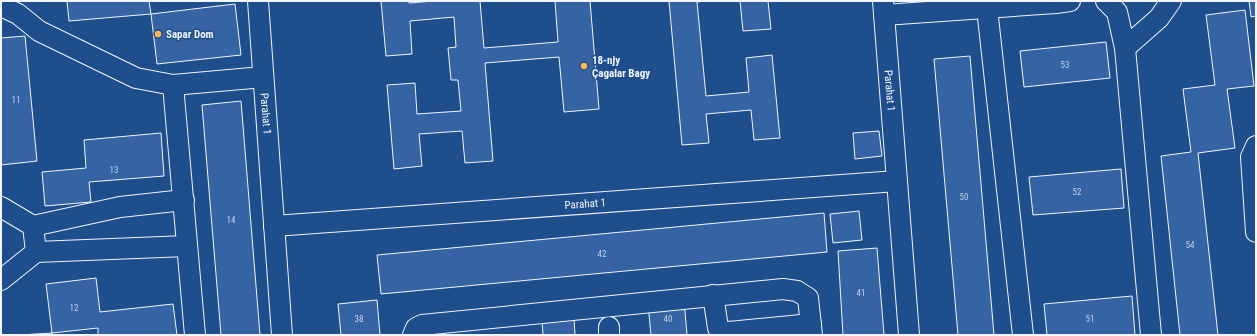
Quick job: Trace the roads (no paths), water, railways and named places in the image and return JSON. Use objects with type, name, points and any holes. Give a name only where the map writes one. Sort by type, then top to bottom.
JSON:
[{"type":"street","name":"Parahat 1","points":[[258,1],[282,335]]},
{"type":"street","points":[[1106,1],[1117,12],[1125,48],[1151,335]]},
{"type":"street","points":[[1125,48],[1159,18],[1171,1]]},
{"type":"street","points":[[884,8],[987,8],[1061,2]]},
{"type":"street","points":[[1,6],[18,14],[39,31],[136,78],[173,85],[263,77]]},
{"type":"street","name":"Parahat 1","points":[[884,8],[909,335]]},
{"type":"street","points":[[987,8],[1023,335]]},
{"type":"street","points":[[173,85],[195,335]]},
{"type":"street","points":[[1256,146],[1251,158],[1256,232]]},
{"type":"street","name":"Parahat 1","points":[[274,226],[897,181]]},
{"type":"street","points":[[1,207],[33,226],[120,207],[184,200]]},
{"type":"street","points":[[33,226],[36,252]]},
{"type":"street","points":[[1,280],[36,252],[188,246]]},
{"type":"street","points":[[413,335],[416,328],[422,325],[445,329],[500,326],[713,295],[783,289],[797,291],[808,298],[811,329],[722,331],[718,328],[713,295]]},
{"type":"place","name":"Sapar Dom","points":[[158,34]]},
{"type":"place","name":"18-njy Çagalar Bagy","points":[[584,66]]}]
